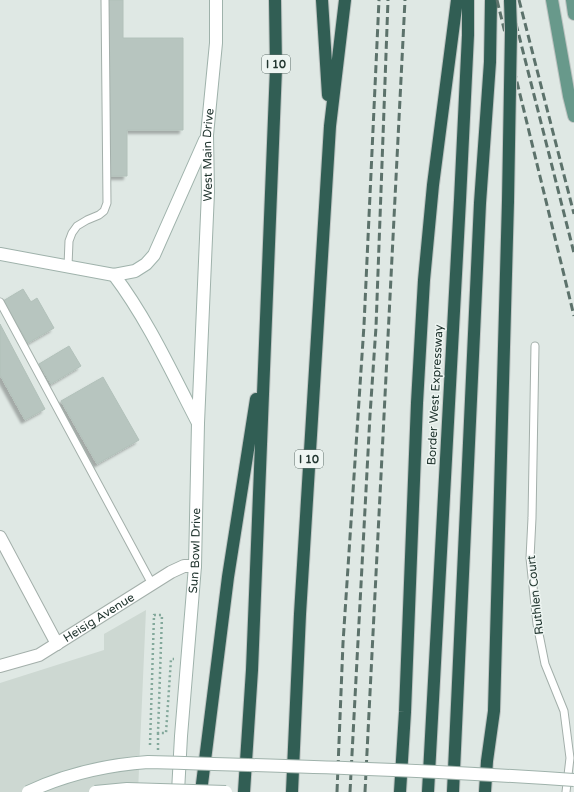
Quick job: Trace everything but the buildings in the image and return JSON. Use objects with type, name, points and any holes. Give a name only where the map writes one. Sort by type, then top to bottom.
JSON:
[{"type":"highway","name":"I 10","points":[[244,792],[252,670],[276,68],[275,0]]},
{"type":"highway","name":"I 10","points":[[292,792],[300,614],[330,126],[322,0]]},
{"type":"highway","points":[[330,126],[345,0]]},
{"type":"highway","points":[[400,792],[405,712],[417,403],[424,280],[434,178],[457,0]]},
{"type":"highway","name":"Border West Expressway","points":[[428,792],[460,200],[468,35],[468,0]]},
{"type":"highway","points":[[453,792],[480,202],[490,62],[491,0]]},
{"type":"highway","points":[[485,792],[494,711],[508,201],[511,30],[510,0]]},
{"type":"highway","points":[[201,792],[228,576],[265,344]]},
{"type":"main road","points":[[552,0],[574,116]]},
{"type":"main road","points":[[572,0],[574,14]]},
{"type":"street","name":"West Main Drive","points":[[203,309],[208,192],[207,135],[216,44],[216,0]]},
{"type":"street","points":[[0,254],[114,275],[135,271],[146,264],[154,255],[207,135]]},
{"type":"street","points":[[114,275],[131,297],[142,315],[198,423]]},
{"type":"street","name":"Sun Bowl Drive","points":[[178,792],[181,736],[195,566],[198,423],[203,309]]},
{"type":"street","points":[[0,537],[57,644]]},
{"type":"street","name":"Heisig Avenue","points":[[0,666],[39,655],[152,584],[184,566],[195,566]]},
{"type":"street","points":[[28,792],[60,778],[92,769],[127,763],[148,762],[401,770],[574,780]]},
{"type":"street","points":[[95,792],[127,789],[226,792]]},
{"type":"lane","points":[[68,266],[68,241],[72,233],[77,226],[100,215],[104,211],[107,203],[105,0]]},
{"type":"lane","points":[[0,302],[152,584]]},
{"type":"lane","name":"Ruthlen Court","points":[[535,346],[530,558],[537,624],[545,664],[564,711],[570,758],[566,792]]},
{"type":"path","points":[[150,746],[154,615],[162,615],[158,733],[166,733],[172,659],[179,659]]},
{"type":"shaded area","points":[[146,610],[138,792],[0,792],[0,683],[104,650],[104,634]]},
{"type":"railway","points":[[337,792],[343,643],[364,325],[379,0]]},
{"type":"railway","points":[[350,792],[376,327],[388,0]]},
{"type":"railway","points":[[365,792],[405,0]]},
{"type":"railway","points":[[497,0],[574,316]]},
{"type":"railway","points":[[510,0],[574,253]]},
{"type":"railway","points":[[519,0],[574,214]]}]
